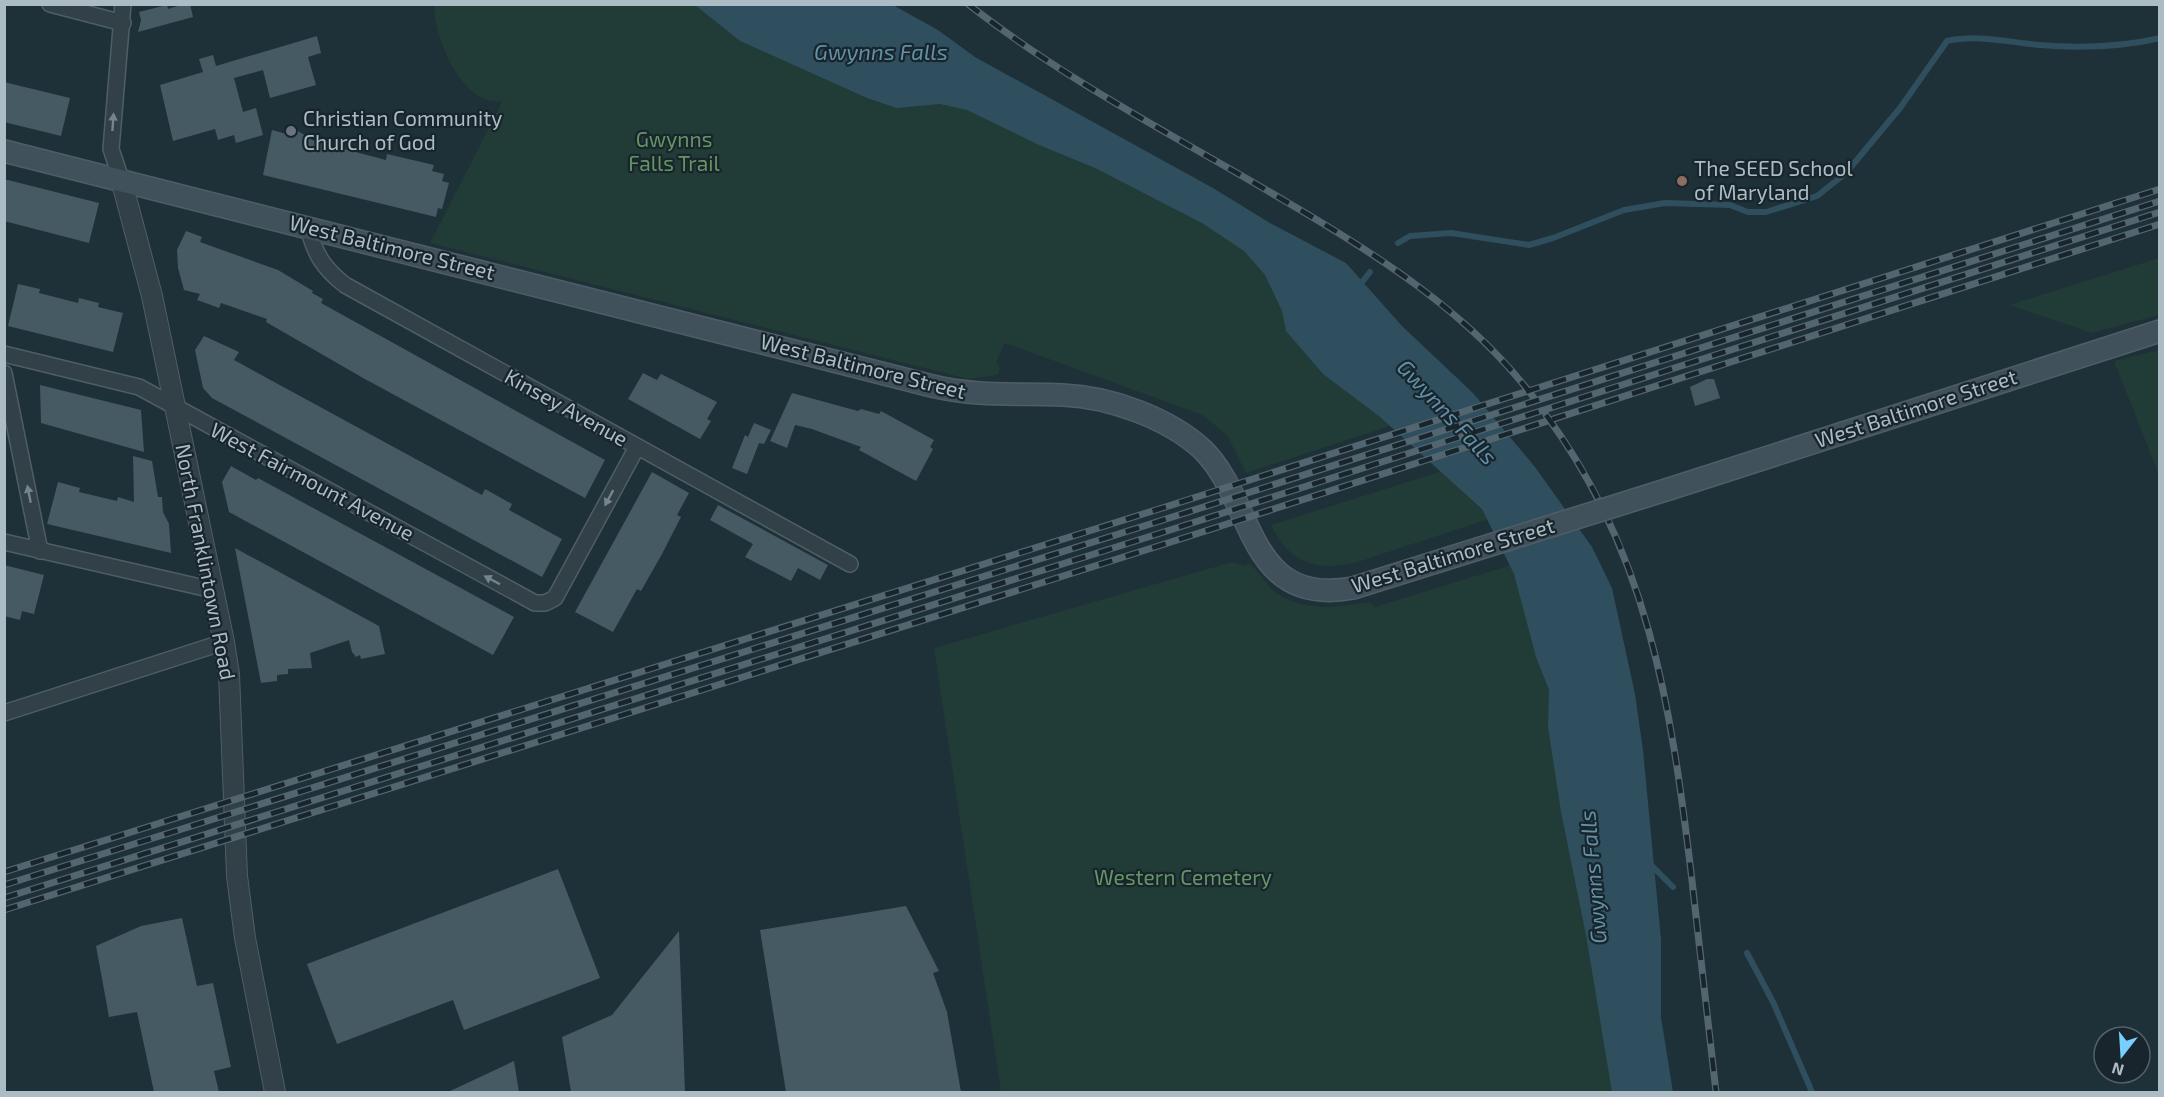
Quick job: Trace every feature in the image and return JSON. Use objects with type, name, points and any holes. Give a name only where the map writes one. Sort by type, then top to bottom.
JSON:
[{"type":"main road","name":"West Baltimore Street","points":[[4,151],[966,394],[1066,395],[1130,410],[1182,434],[1203,451],[1221,476],[1261,554],[1277,571],[1295,582],[1315,589],[1337,591],[1353,588],[1669,489],[2160,332]]},
{"type":"street","points":[[50,4],[123,23]]},
{"type":"street","points":[[121,179],[111,149],[123,4]]},
{"type":"street","name":"North Franklintown Road","points":[[121,179],[152,296],[224,642],[229,674],[237,876],[245,938],[275,1092]]},
{"type":"street","name":"Kinsey Avenue","points":[[308,226],[313,248],[321,262],[345,285],[850,564]]},
{"type":"street","name":"West Fairmount Avenue","points":[[4,354],[139,387],[535,603],[545,603],[555,598],[637,447]]},
{"type":"street","points":[[4,373],[40,551]]},
{"type":"street","points":[[4,543],[213,590]]},
{"type":"street","points":[[4,713],[224,642]]},
{"type":"green space","name":"Gwynns Falls Trail","points":[[434,5],[717,5],[981,89],[1210,207],[1424,415],[1246,473],[1227,435],[1202,415],[1005,343],[996,362],[1000,368],[998,375],[968,379],[430,243],[502,102],[484,99],[474,93],[455,72],[442,44]]},
{"type":"green space","points":[[2159,258],[2159,315],[2092,333],[2009,305]]},
{"type":"green space","points":[[2160,350],[2159,475],[2114,361]]},
{"type":"green space","points":[[1496,454],[1525,507],[1358,562],[1330,566],[1306,562],[1287,549],[1271,525]]},
{"type":"green space","name":"Western Cemetery","points":[[1556,551],[1646,1092],[1001,1092],[934,648],[1232,562],[1245,566],[1250,563],[1274,591],[1300,604],[1323,607],[1369,602],[1375,607]]},
{"type":"water","name":"Gwynns Falls","points":[[695,5],[893,5],[938,30],[975,57],[1213,188],[1270,223],[1346,263],[1402,326],[1473,393],[1535,467],[1592,547],[1612,588],[1635,694],[1643,750],[1661,939],[1661,1017],[1673,1092],[1612,1092],[1586,935],[1561,812],[1548,727],[1549,690],[1536,657],[1514,574],[1482,509],[1380,417],[1323,374],[1286,331],[1282,311],[1265,275],[1244,251],[1202,223],[1095,168],[1039,145],[967,110],[940,104],[897,108],[867,98],[740,41]]},
{"type":"building","points":[[190,4],[193,17],[138,32],[141,20],[139,12],[167,5],[168,9]]},
{"type":"building","points":[[317,36],[321,53],[308,57],[316,85],[270,98],[263,70],[234,78],[243,112],[256,108],[263,135],[236,143],[234,135],[218,140],[215,129],[173,141],[160,85],[203,72],[199,59],[213,55],[216,66]]},
{"type":"building","points":[[4,82],[70,98],[61,136],[4,122]]},
{"type":"building","points":[[292,127],[312,140],[325,144],[386,160],[387,154],[434,165],[432,171],[444,174],[442,181],[449,183],[442,209],[438,208],[436,217],[263,175],[272,130],[290,135]]},
{"type":"building","points":[[4,179],[99,203],[89,243],[4,221]]},
{"type":"building","points":[[186,231],[202,237],[200,242],[278,270],[313,291],[312,293],[323,299],[321,303],[605,460],[585,498],[363,378],[266,322],[267,319],[221,303],[219,308],[197,300],[200,294],[184,290],[178,268],[177,250]]},
{"type":"building","points":[[18,284],[40,289],[39,293],[78,303],[79,298],[99,303],[98,307],[123,313],[113,352],[8,326]]},
{"type":"building","points":[[204,336],[239,352],[234,360],[482,495],[485,489],[512,504],[509,510],[562,539],[542,577],[212,398],[203,388],[195,350]]},
{"type":"building","points":[[643,373],[657,380],[661,374],[717,402],[707,419],[711,421],[700,439],[628,399]]},
{"type":"building","points":[[1707,379],[1714,379],[1720,398],[1695,406],[1690,387]]},
{"type":"building","points":[[40,385],[141,410],[144,452],[41,423]]},
{"type":"building","points":[[792,393],[858,411],[861,409],[879,414],[881,411],[934,440],[930,447],[933,449],[916,481],[859,450],[861,447],[812,429],[795,425],[787,448],[770,441]]},
{"type":"building","points":[[754,423],[771,430],[764,444],[759,443],[747,474],[732,468],[745,435],[748,437]]},
{"type":"building","points":[[133,456],[152,461],[158,497],[162,497],[163,512],[169,524],[171,553],[47,524],[58,482],[80,488],[79,492],[117,501],[118,497],[134,502]]},
{"type":"building","points":[[231,466],[256,480],[258,478],[514,617],[493,655],[229,512],[222,482]]},
{"type":"building","points":[[652,472],[689,493],[677,515],[681,517],[662,554],[641,591],[637,589],[613,632],[575,612]]},
{"type":"building","points":[[718,505],[828,565],[820,580],[798,568],[791,581],[745,557],[753,544],[710,520]]},
{"type":"building","points":[[235,548],[379,626],[385,654],[361,659],[360,655],[356,657],[352,652],[349,640],[310,653],[312,668],[288,669],[288,674],[277,675],[277,681],[261,683]]},
{"type":"building","points":[[4,565],[44,575],[34,614],[22,611],[20,620],[4,616]]},
{"type":"building","points":[[558,869],[600,978],[464,1030],[453,1000],[337,1044],[307,964]]},
{"type":"building","points":[[906,906],[939,971],[933,973],[947,1012],[961,1092],[786,1092],[760,930]]},
{"type":"building","points":[[182,918],[197,986],[213,983],[231,1067],[214,1071],[219,1092],[154,1092],[137,1012],[109,1017],[96,946],[141,926]]},
{"type":"building","points":[[679,931],[685,1092],[571,1092],[562,1037],[612,1015]]},
{"type":"building","points":[[514,1061],[519,1092],[448,1092]]},
{"type":"waterway","points":[[1398,243],[1410,236],[1451,233],[1529,245],[1624,210],[1665,203],[1730,205],[1748,212],[1766,212],[1817,196],[1846,173],[1900,108],[1947,41],[1981,38],[2039,45],[2084,46],[2115,45],[2160,38]]},
{"type":"waterway","points":[[1359,286],[1370,272]]},
{"type":"waterway","points":[[1650,864],[1673,887]]},
{"type":"waterway","points":[[1747,953],[1773,1002],[1812,1092]]},
{"type":"railway","points":[[968,4],[1005,32],[1083,84],[1319,221],[1387,264],[1451,312],[1481,339],[1509,367],[1534,398]]},
{"type":"railway","points":[[4,872],[1159,509],[2160,189]]},
{"type":"railway","points":[[4,885],[1163,520],[2160,201]]},
{"type":"railway","points":[[4,898],[1167,531],[2160,212]]},
{"type":"railway","points":[[4,910],[1171,542],[2160,224]]},
{"type":"railway","points":[[1546,415],[1581,467],[1609,521],[1631,576],[1649,633],[1663,691],[1683,810],[1716,1092]]},
{"type":"place","name":"Christian Community Church of God","points":[[291,131]]},
{"type":"place","name":"The SEED School of Maryland","points":[[1682,181]]}]
